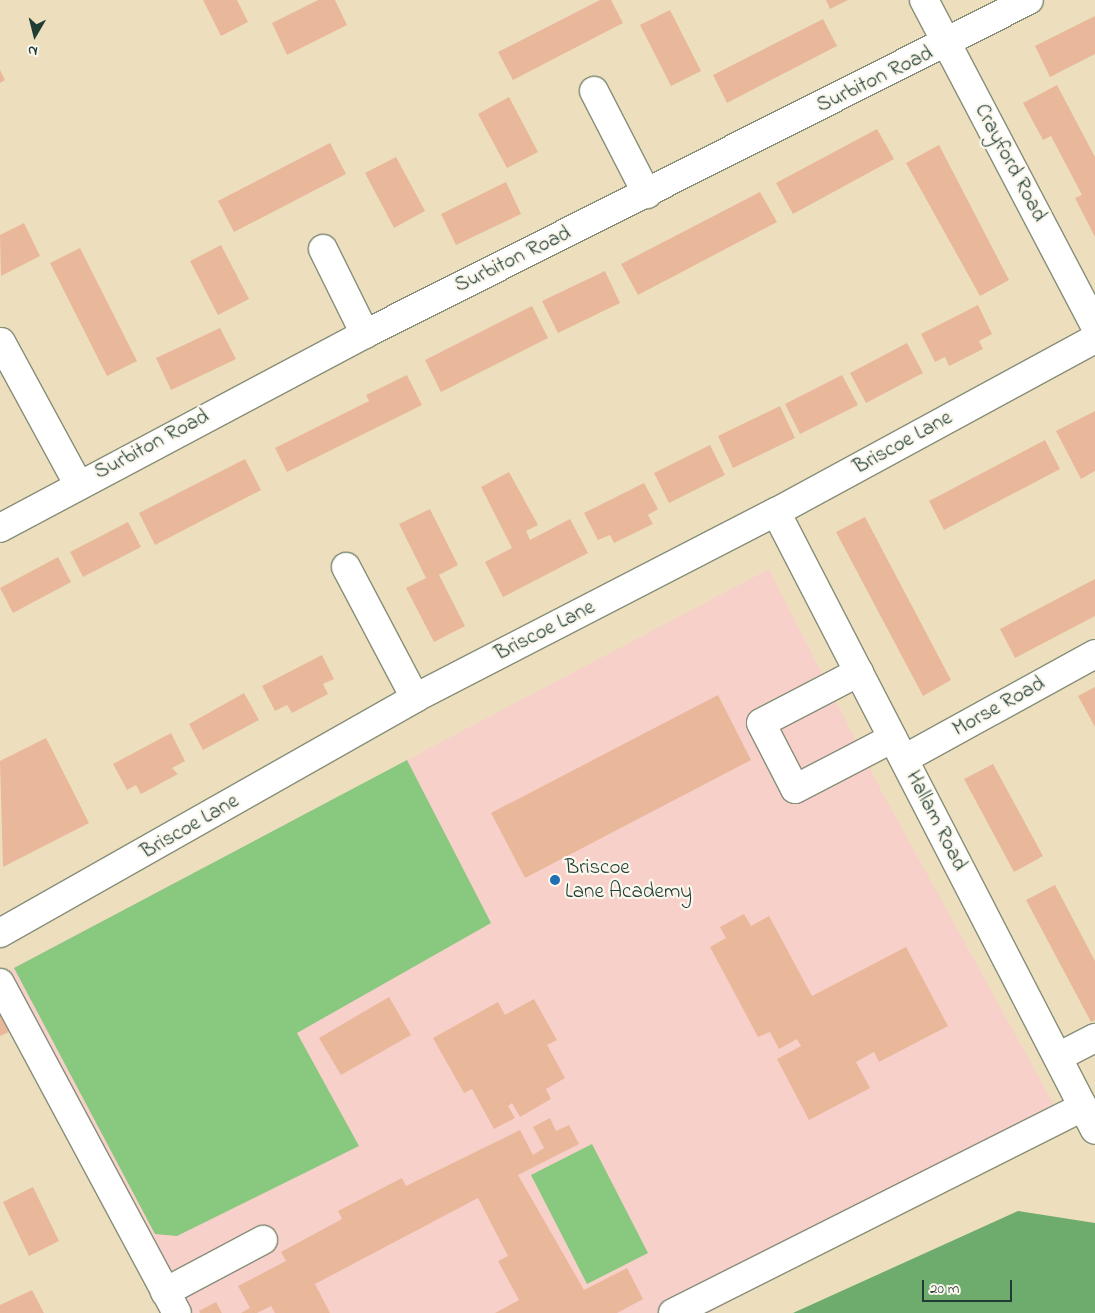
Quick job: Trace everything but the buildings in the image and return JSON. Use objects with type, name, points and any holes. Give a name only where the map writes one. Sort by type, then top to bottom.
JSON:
[{"type":"street","name":"Crayford Road","points":[[924,0],[1095,326]]},
{"type":"street","name":"Surbiton Road","points":[[0,528],[78,484],[365,334],[948,44],[1029,0]]},
{"type":"street","points":[[594,91],[647,194]]},
{"type":"street","points":[[323,250],[365,334]]},
{"type":"street","name":"Briscoe Lane","points":[[0,934],[416,698],[776,512],[1095,339]]},
{"type":"street","points":[[1,342],[78,484]]},
{"type":"street","name":"Hallam Road","points":[[776,512],[1089,1119]]},
{"type":"street","points":[[346,567],[416,698]]},
{"type":"street","name":"Morse Road","points":[[859,672],[760,723],[795,789],[898,749],[1095,654]]},
{"type":"street","points":[[0,983],[171,1302],[263,1240]]},
{"type":"street","points":[[1058,1057],[1095,1038]]},
{"type":"street","points":[[673,1313],[1089,1119]]},
{"type":"shaded area","name":"Briscoe Lane Academy","points":[[769,569],[882,792],[1065,1125],[709,1313],[170,1313],[0,975]]},
{"type":"green space","points":[[407,760],[491,923],[297,1033],[359,1146],[177,1236],[155,1234],[14,968]]},
{"type":"green space","points":[[592,1144],[648,1253],[587,1284],[531,1175]]},
{"type":"green space","points":[[1018,1211],[1095,1223],[1095,1313],[793,1313]]},
{"type":"place","name":"Briscoe Lane Academy","points":[[555,880]]}]
